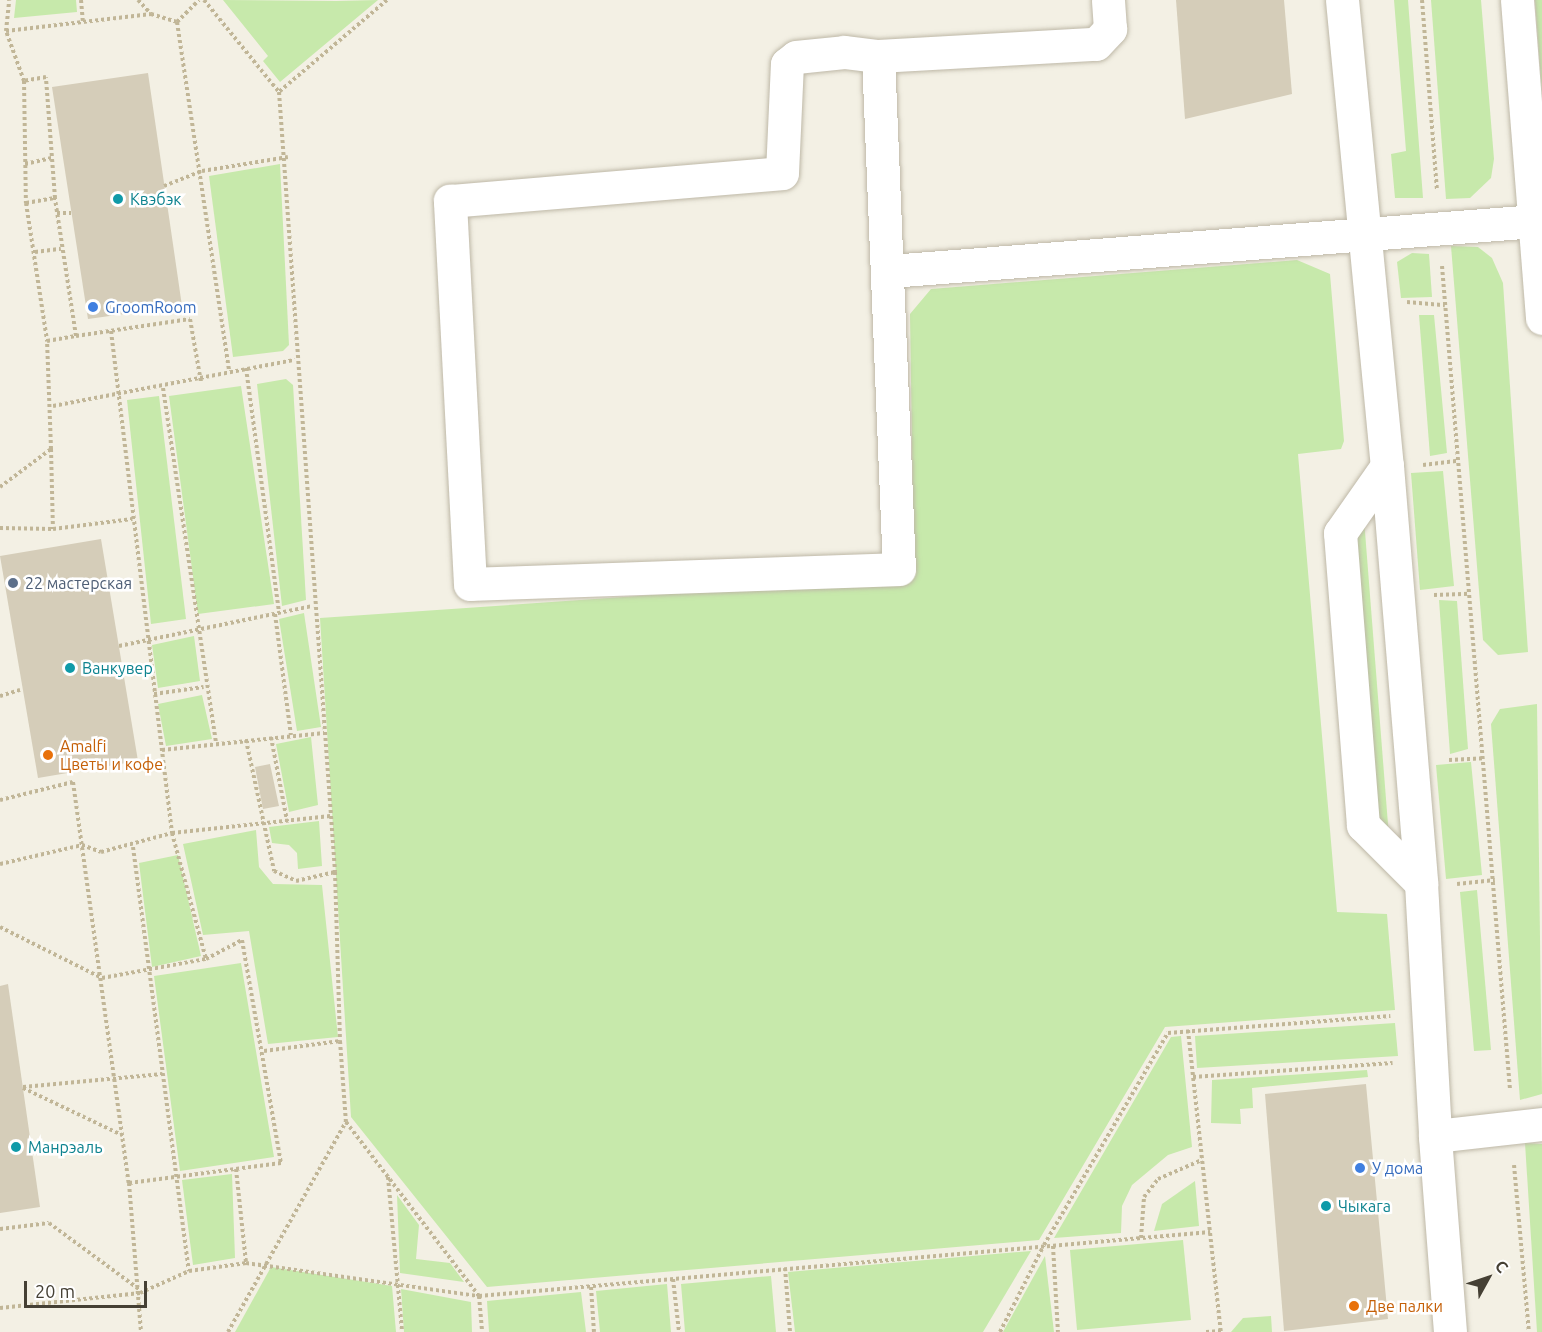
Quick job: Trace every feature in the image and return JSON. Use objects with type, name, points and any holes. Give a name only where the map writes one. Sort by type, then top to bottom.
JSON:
[{"type":"street","points":[[878,56],[891,271],[899,569],[470,584],[450,201],[782,173],[787,64],[796,57],[844,52],[878,56],[1096,44],[1110,29],[1107,0]]},
{"type":"street","points":[[1342,0],[1361,232],[1387,466],[1421,883],[1435,1136],[1450,1332]]},
{"type":"street","points":[[1517,0],[1542,318]]},
{"type":"street","points":[[891,271],[1361,232],[1440,229],[1535,221]]},
{"type":"street","points":[[1387,466],[1340,533],[1361,801],[1363,825],[1421,883]]},
{"type":"street","points":[[1435,1136],[1526,1124]]},
{"type":"path","points":[[9,0],[6,31],[24,81],[26,203],[47,341],[53,406],[51,449],[53,529]]},
{"type":"path","points":[[81,0],[83,21]]},
{"type":"path","points":[[138,0],[151,14]]},
{"type":"path","points":[[177,21],[199,0]]},
{"type":"path","points":[[204,0],[279,92],[288,157],[295,360],[335,872],[340,1041],[346,1122],[479,1296],[482,1332]]},
{"type":"path","points":[[279,92],[387,0]]},
{"type":"path","points":[[1422,0],[1440,229],[1526,1124],[1529,1332]]},
{"type":"path","points":[[6,31],[151,14],[177,21]]},
{"type":"path","points":[[177,21],[202,171],[229,371]]},
{"type":"path","points":[[24,81],[46,77],[55,198],[76,336]]},
{"type":"path","points":[[164,186],[202,171],[288,157]]},
{"type":"path","points":[[25,164],[51,158]]},
{"type":"path","points":[[26,203],[55,198]]},
{"type":"path","points":[[57,213],[71,213]]},
{"type":"path","points":[[35,252],[61,249]]},
{"type":"path","points":[[47,341],[190,319],[201,382]]},
{"type":"path","points":[[111,331],[120,395],[132,519],[172,833],[206,959]]},
{"type":"path","points":[[53,406],[201,382],[229,371],[295,360]]},
{"type":"path","points":[[246,368],[291,735]]},
{"type":"path","points":[[163,388],[195,627],[204,687],[216,742]]},
{"type":"path","points":[[0,487],[51,449]]},
{"type":"path","points":[[0,528],[53,529],[132,519]]},
{"type":"path","points":[[119,646],[195,627],[313,606]]},
{"type":"path","points":[[154,694],[204,687]]},
{"type":"path","points":[[0,696],[20,690]]},
{"type":"path","points":[[162,750],[216,742],[324,733]]},
{"type":"path","points":[[271,737],[287,821]]},
{"type":"path","points":[[246,740],[261,824],[274,872],[296,880],[335,872]]},
{"type":"path","points":[[0,800],[73,782],[129,1183],[140,1291],[141,1332]]},
{"type":"path","points":[[0,864],[82,845],[101,852],[133,847],[172,833],[330,816]]},
{"type":"path","points":[[133,847],[189,1271]]},
{"type":"path","points":[[0,927],[102,978],[149,972],[206,959],[242,940],[264,1051],[281,1163],[129,1183]]},
{"type":"path","points":[[1000,1332],[1044,1245],[1168,1032],[1402,1016]]},
{"type":"path","points":[[1188,1030],[1221,1331],[1206,1332]]},
{"type":"path","points":[[264,1051],[340,1041]]},
{"type":"path","points":[[1193,1077],[1405,1062]]},
{"type":"path","points":[[123,1135],[22,1087],[162,1074]]},
{"type":"path","points":[[228,1332],[346,1122]]},
{"type":"path","points":[[1141,1238],[1144,1197],[1158,1179],[1202,1161]]},
{"type":"path","points":[[236,1168],[246,1263]]},
{"type":"path","points":[[388,1177],[402,1332]]},
{"type":"path","points":[[0,1229],[49,1223],[140,1291]]},
{"type":"path","points":[[0,1308],[140,1291],[189,1271],[246,1263],[267,1263],[398,1281],[479,1296],[1210,1232]]},
{"type":"path","points":[[1053,1246],[1059,1332]]},
{"type":"path","points":[[785,1268],[790,1332]]},
{"type":"path","points":[[674,1279],[679,1332]]},
{"type":"path","points":[[591,1287],[594,1332]]},
{"type":"green space","points":[[16,0],[76,0],[77,12],[14,18]]},
{"type":"green space","points":[[223,0],[378,0],[280,82],[263,61],[268,56]]},
{"type":"green space","points":[[1394,0],[1408,0],[1423,198],[1395,198],[1391,154],[1406,151]]},
{"type":"green space","points":[[1431,0],[1481,0],[1494,159],[1491,178],[1470,198],[1446,199]]},
{"type":"green space","points":[[1535,0],[1542,0],[1542,87],[1541,80]]},
{"type":"green space","points":[[280,164],[289,345],[283,351],[233,357],[209,176]]},
{"type":"green space","points":[[1451,246],[1478,247],[1492,258],[1503,283],[1528,652],[1498,655],[1483,640]]},
{"type":"green space","points":[[1412,253],[1429,254],[1432,297],[1401,298],[1397,262]]},
{"type":"green space","points":[[1297,260],[1330,274],[1344,441],[1341,449],[1298,454],[1337,912],[1387,914],[1395,1010],[1165,1027],[1039,1240],[487,1287],[351,1117],[320,618],[914,577],[910,314],[931,289]]},
{"type":"green space","points":[[1419,315],[1434,315],[1447,453],[1430,456]]},
{"type":"green space","points":[[286,379],[293,385],[306,600],[282,606],[257,384]]},
{"type":"green space","points":[[241,386],[274,604],[198,614],[169,396]]},
{"type":"green space","points":[[159,396],[186,619],[151,624],[127,400]]},
{"type":"green space","points":[[1443,471],[1454,586],[1420,590],[1411,473]]},
{"type":"green space","points":[[1364,519],[1389,837],[1379,828],[1355,531]]},
{"type":"green space","points":[[1439,600],[1457,601],[1468,749],[1450,754]]},
{"type":"green space","points":[[304,613],[321,727],[297,731],[279,619]]},
{"type":"green space","points":[[194,636],[200,681],[158,688],[152,645]]},
{"type":"green space","points":[[202,695],[212,739],[166,746],[158,704]]},
{"type":"green space","points":[[1537,704],[1542,1094],[1520,1100],[1491,724],[1500,709]]},
{"type":"green space","points":[[311,737],[318,805],[289,812],[276,744]]},
{"type":"green space","points":[[1471,762],[1482,875],[1446,879],[1436,765]]},
{"type":"green space","points":[[319,821],[322,866],[298,869],[297,853],[289,845],[272,843],[269,827]]},
{"type":"green space","points":[[256,830],[259,867],[273,884],[322,885],[338,1037],[268,1044],[249,931],[203,935],[183,844]]},
{"type":"green space","points":[[178,855],[201,956],[152,967],[139,863]]},
{"type":"green space","points":[[1477,890],[1491,1050],[1474,1051],[1460,892]]},
{"type":"green space","points":[[241,963],[274,1157],[180,1171],[154,976]]},
{"type":"green space","points":[[1395,1023],[1398,1056],[1197,1068],[1195,1036]]},
{"type":"green space","points":[[1181,1036],[1192,1147],[1168,1155],[1132,1185],[1122,1206],[1121,1233],[1054,1238],[1171,1037]]},
{"type":"green space","points":[[1367,1070],[1368,1077],[1252,1088],[1253,1108],[1240,1109],[1241,1124],[1211,1123],[1212,1080]]},
{"type":"green space","points":[[1525,1143],[1542,1144],[1542,1332],[1537,1332]]},
{"type":"green space","points":[[232,1174],[235,1258],[193,1265],[182,1180]]},
{"type":"green space","points":[[1195,1181],[1199,1226],[1154,1231],[1162,1204]]},
{"type":"green space","points":[[397,1195],[419,1225],[416,1259],[450,1263],[464,1282],[400,1273]]},
{"type":"green space","points":[[1183,1240],[1191,1320],[1077,1330],[1070,1250]]},
{"type":"green space","points":[[1031,1251],[983,1332],[795,1332],[788,1272]]},
{"type":"green space","points":[[1045,1256],[1054,1332],[1003,1332]]},
{"type":"green space","points":[[271,1267],[392,1286],[396,1332],[235,1332]]},
{"type":"green space","points":[[771,1276],[776,1332],[685,1332],[681,1284]]},
{"type":"green space","points":[[667,1284],[671,1332],[600,1332],[596,1291]]},
{"type":"green space","points":[[401,1289],[471,1302],[472,1332],[404,1332]]},
{"type":"green space","points":[[581,1292],[586,1332],[489,1332],[487,1301]]},
{"type":"green space","points":[[1271,1316],[1272,1332],[1231,1332],[1243,1318]]},
{"type":"building","points":[[1176,0],[1284,0],[1292,94],[1185,119]]},
{"type":"building","name":"Квэбэк","points":[[148,73],[182,306],[88,319],[52,87]]},
{"type":"building","name":"Ванкувер","points":[[101,539],[138,761],[38,778],[0,556]]},
{"type":"building","points":[[270,764],[279,806],[263,809],[255,767]]},
{"type":"building","name":"Манрэаль","points":[[8,984],[40,1207],[0,1213],[0,986]]},
{"type":"building","name":"Чыкага","points":[[1366,1084],[1388,1319],[1284,1331],[1265,1094]]},
{"type":"place","name":"Квэбэк","points":[[118,199]]},
{"type":"place","name":"GroomRoom","points":[[93,307]]},
{"type":"place","name":"22 мастерская","points":[[13,583]]},
{"type":"place","name":"Ванкувер","points":[[70,668]]},
{"type":"place","name":"Amalfi Цветы и кофе","points":[[48,755]]},
{"type":"place","name":"Манрэаль","points":[[16,1147]]},
{"type":"place","name":"У дома","points":[[1360,1168]]},
{"type":"place","name":"Чыкага","points":[[1326,1206]]},
{"type":"place","name":"Две палки","points":[[1354,1306]]}]
